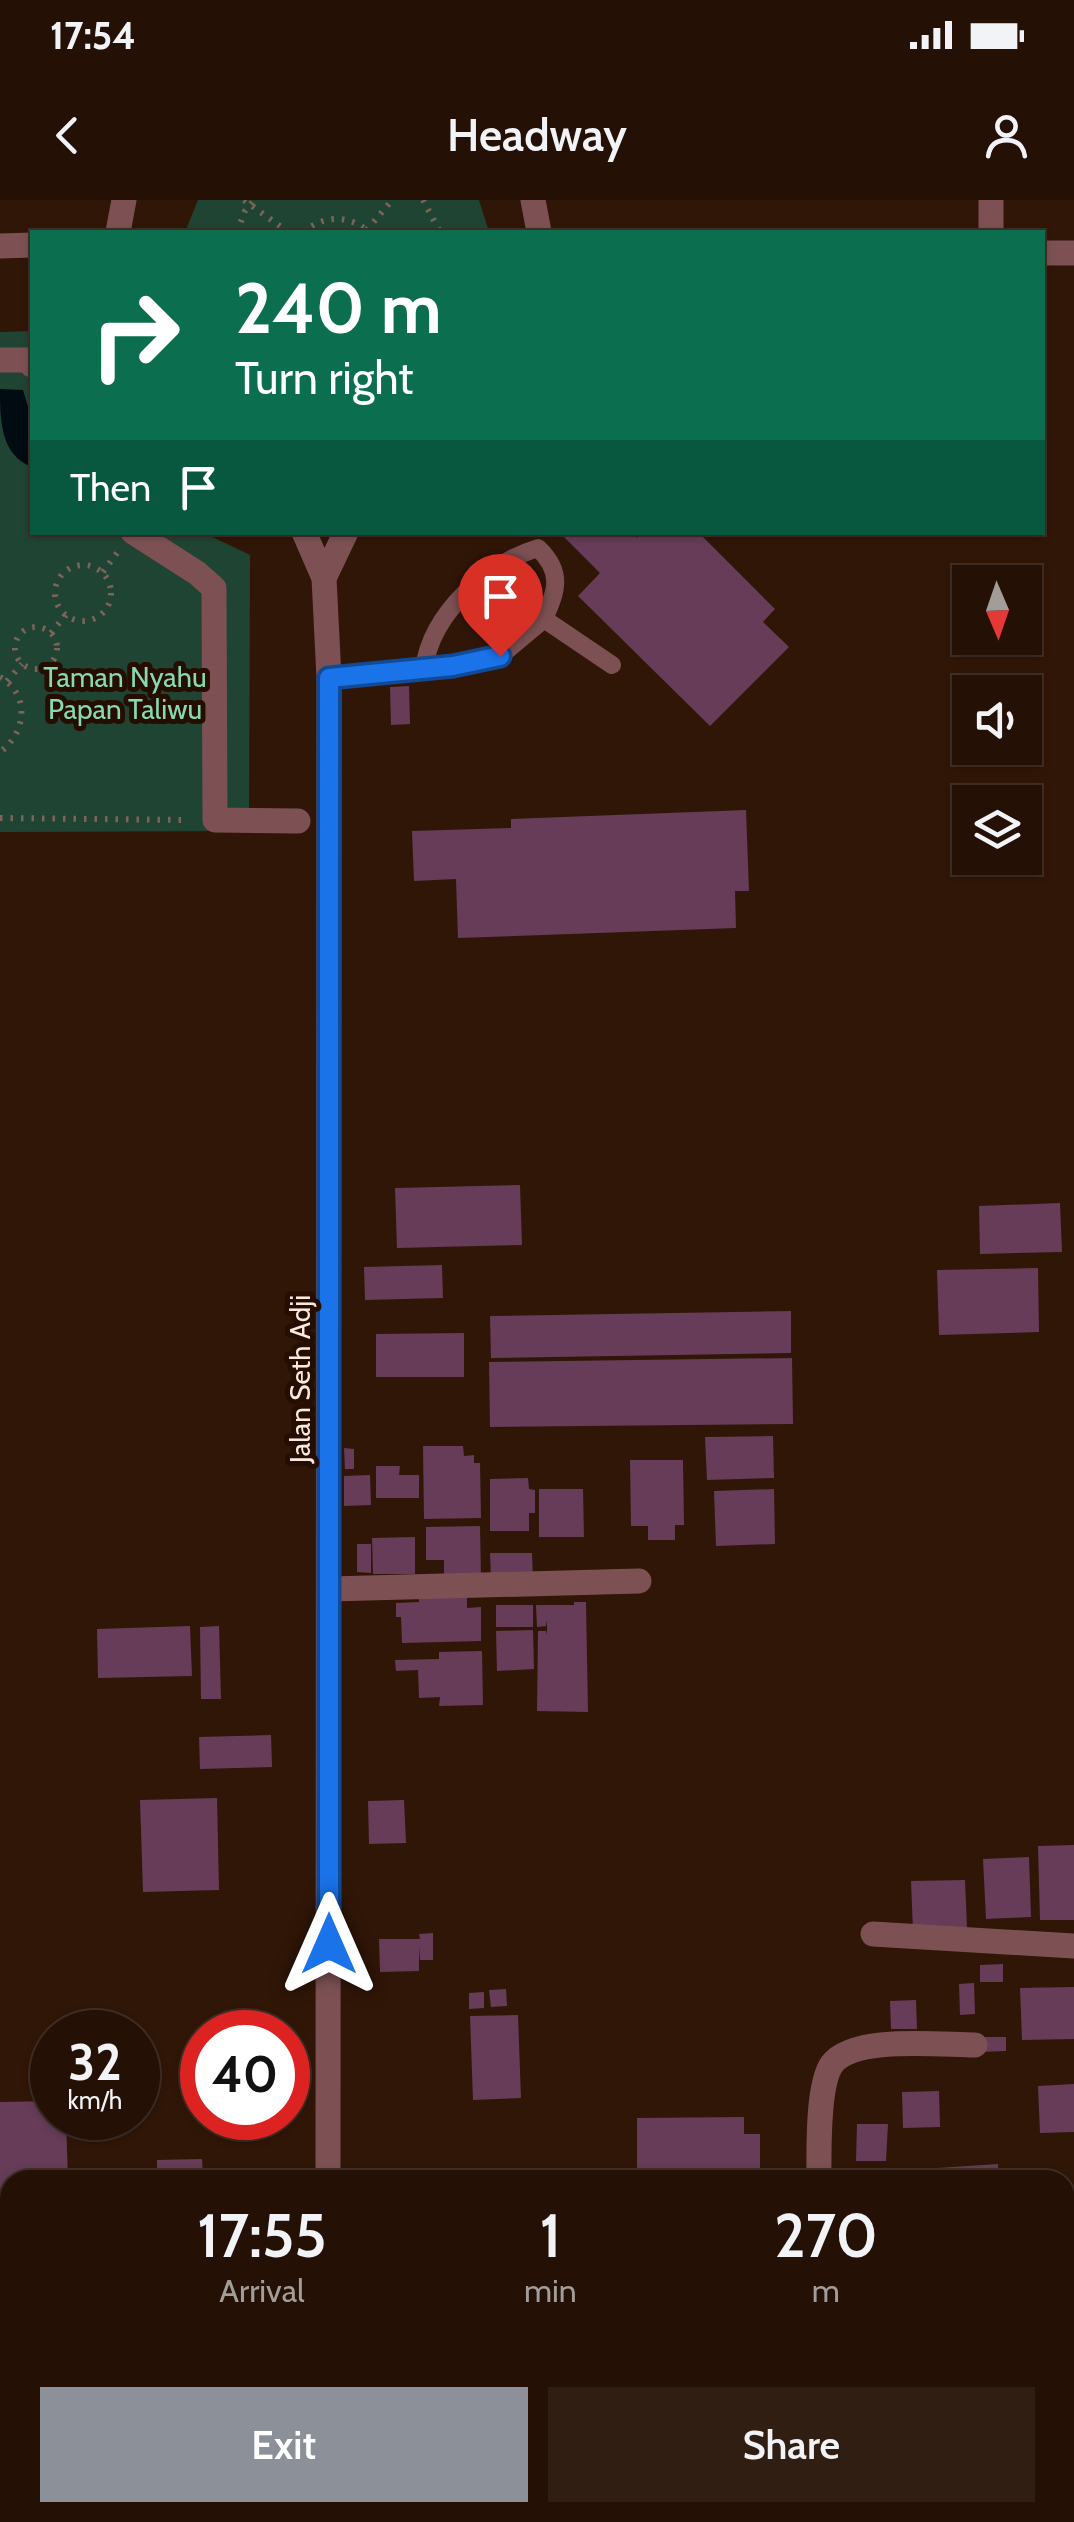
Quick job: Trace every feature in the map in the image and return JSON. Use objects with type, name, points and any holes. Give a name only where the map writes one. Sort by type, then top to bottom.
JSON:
[{"type":"street","points":[[118,230],[124,200]]},
{"type":"street","points":[[533,200],[540,230]]},
{"type":"street","points":[[991,200],[991,230]]},
{"type":"street","points":[[0,246],[30,245]]},
{"type":"street","points":[[1045,253],[1074,253]]},
{"type":"street","points":[[0,360],[30,360]]},
{"type":"street","points":[[138,535],[197,572],[214,588],[215,820],[298,822]]},
{"type":"street","points":[[305,535],[324,578]]},
{"type":"street","points":[[324,578],[345,535]]},
{"type":"street","name":"Jalan Seth Adji","points":[[324,578],[329,678],[328,2170]]},
{"type":"street","points":[[330,1589],[639,1581]]},
{"type":"street","points":[[873,1934],[1074,1946]]},
{"type":"street","points":[[819,2170],[819,2124],[826,2086],[830,2067],[842,2055],[862,2046],[976,2045]]},
{"type":"lane","points":[[329,678],[424,669],[500,656],[544,619],[555,595],[551,560],[538,548],[516,555],[465,593],[433,640],[424,669]]},
{"type":"lane","points":[[544,619],[612,665]]},
{"type":"path","points":[[370,230],[392,200]]},
{"type":"path","points":[[423,200],[439,230]]},
{"type":"path","points":[[237,230],[250,202],[285,230]]},
{"type":"path","points":[[307,230],[334,218],[350,220],[365,230]]},
{"type":"path","points":[[85,564],[103,572],[112,588],[104,613],[88,622],[66,615],[55,596],[60,577],[85,564]]},
{"type":"path","points":[[51,632],[66,615]]},
{"type":"path","points":[[39,627],[51,632],[57,646],[54,659],[35,669],[22,664],[16,652],[21,634],[39,627]]},
{"type":"path","points":[[0,752],[12,743],[22,718],[22,704],[3,679],[22,664]]},
{"type":"path","points":[[0,818],[215,820]]},
{"type":"green space","points":[[198,200],[479,200],[488,230],[186,230]]},
{"type":"green space","name":"Taman Nyahu Papan Taliwu","points":[[30,331],[30,535],[208,535],[250,555],[249,831],[0,832],[0,332]]},
{"type":"shaded area","points":[[0,389],[23,390],[30,413],[30,466],[14,454],[2,424]]},
{"type":"building","points":[[701,535],[775,609],[763,622],[789,647],[710,726],[578,596],[600,573],[564,537]]},
{"type":"building","points":[[409,686],[410,724],[391,725],[390,687]]},
{"type":"building","points":[[746,810],[749,891],[735,891],[736,928],[458,938],[456,879],[414,881],[412,831],[511,828],[511,819]]},
{"type":"building","points":[[520,1185],[522,1245],[397,1248],[395,1188]]},
{"type":"building","points":[[1060,1203],[1062,1252],[980,1254],[979,1206]]},
{"type":"building","points":[[442,1265],[443,1298],[365,1300],[364,1267]]},
{"type":"building","points":[[1038,1268],[1039,1332],[939,1335],[937,1270]]},
{"type":"building","points":[[791,1311],[791,1353],[491,1358],[490,1316]]},
{"type":"building","points":[[464,1333],[464,1377],[376,1377],[376,1334]]},
{"type":"building","points":[[792,1358],[793,1424],[490,1427],[489,1362]]},
{"type":"building","points":[[773,1436],[774,1478],[707,1480],[705,1437]]},
{"type":"building","points":[[423,1446],[463,1446],[464,1456],[474,1455],[474,1463],[480,1463],[481,1518],[424,1519]]},
{"type":"building","points":[[344,1448],[354,1449],[354,1469],[345,1469]]},
{"type":"building","points":[[630,1460],[683,1460],[684,1525],[675,1525],[675,1540],[648,1540],[648,1526],[631,1526]]},
{"type":"building","points":[[376,1466],[400,1466],[399,1475],[419,1475],[419,1498],[376,1498]]},
{"type":"building","points":[[370,1475],[371,1505],[344,1506],[344,1476]]},
{"type":"building","points":[[528,1478],[529,1489],[535,1490],[535,1513],[529,1513],[529,1531],[490,1531],[490,1479]]},
{"type":"building","points":[[539,1489],[583,1489],[584,1537],[539,1537]]},
{"type":"building","points":[[774,1489],[775,1544],[716,1546],[714,1491]]},
{"type":"building","points":[[480,1526],[481,1575],[444,1576],[444,1560],[426,1560],[426,1527]]},
{"type":"building","points":[[415,1537],[415,1574],[373,1574],[372,1538]]},
{"type":"building","points":[[357,1544],[371,1544],[371,1573],[357,1572]]},
{"type":"building","points":[[490,1553],[532,1553],[533,1578],[491,1578]]},
{"type":"building","points":[[467,1594],[467,1608],[481,1607],[481,1641],[402,1643],[396,1603],[419,1602],[419,1595]]},
{"type":"building","points":[[586,1602],[588,1712],[537,1711],[538,1631],[546,1631],[547,1635],[547,1620],[546,1626],[537,1627],[536,1605]]},
{"type":"building","points":[[496,1605],[533,1605],[533,1627],[496,1627]]},
{"type":"building","points":[[190,1626],[192,1676],[98,1678],[97,1629]]},
{"type":"building","points":[[219,1626],[221,1699],[201,1699],[200,1627]]},
{"type":"building","points":[[533,1630],[534,1669],[497,1671],[496,1631]]},
{"type":"building","points":[[482,1651],[483,1705],[439,1706],[440,1697],[419,1698],[418,1670],[396,1671],[395,1660],[439,1659],[439,1652]]},
{"type":"building","points":[[271,1735],[272,1767],[200,1769],[199,1737]]},
{"type":"building","points":[[217,1798],[219,1890],[143,1892],[140,1800]]},
{"type":"building","points":[[404,1800],[406,1843],[369,1844],[368,1801]]},
{"type":"building","points":[[1074,1845],[1074,1920],[1040,1920],[1038,1846]]},
{"type":"building","points":[[1029,1857],[1031,1917],[986,1919],[983,1859]]},
{"type":"building","points":[[965,1880],[967,1929],[913,1931],[911,1881]]},
{"type":"building","points":[[433,1933],[433,1960],[420,1960],[419,1947],[419,1971],[380,1972],[379,1939],[420,1939],[419,1934]]},
{"type":"building","points":[[1003,1964],[1003,1982],[980,1982],[980,1965]]},
{"type":"building","points":[[974,1983],[975,2014],[960,2015],[959,1984]]},
{"type":"building","points":[[1074,1987],[1074,2039],[1022,2040],[1020,1988]]},
{"type":"building","points":[[506,1989],[507,2006],[491,2007],[489,1990]]},
{"type":"building","points":[[484,1992],[484,2008],[469,2009],[469,1993]]},
{"type":"building","points":[[916,2000],[917,2029],[891,2029],[890,2001]]},
{"type":"building","points":[[518,2015],[521,2098],[473,2100],[470,2016]]},
{"type":"building","points":[[980,2037],[1006,2037],[1006,2051],[980,2052]]},
{"type":"building","points":[[1074,2084],[1074,2132],[1040,2133],[1038,2086]]},
{"type":"building","points":[[939,2091],[940,2127],[903,2128],[902,2092]]},
{"type":"building","points":[[30,2101],[30,2140],[67,2140],[68,2170],[0,2170],[0,2102]]},
{"type":"building","points":[[744,2117],[744,2134],[760,2134],[760,2170],[637,2170],[637,2118]]},
{"type":"building","points":[[857,2124],[888,2124],[886,2161],[856,2161]]},
{"type":"building","points":[[202,2159],[203,2170],[157,2170],[157,2160]]},
{"type":"building","points":[[998,2164],[998,2170],[937,2170]]},
{"type":"route","points":[[329,1944],[329,678],[453,666],[500,656]]}]
